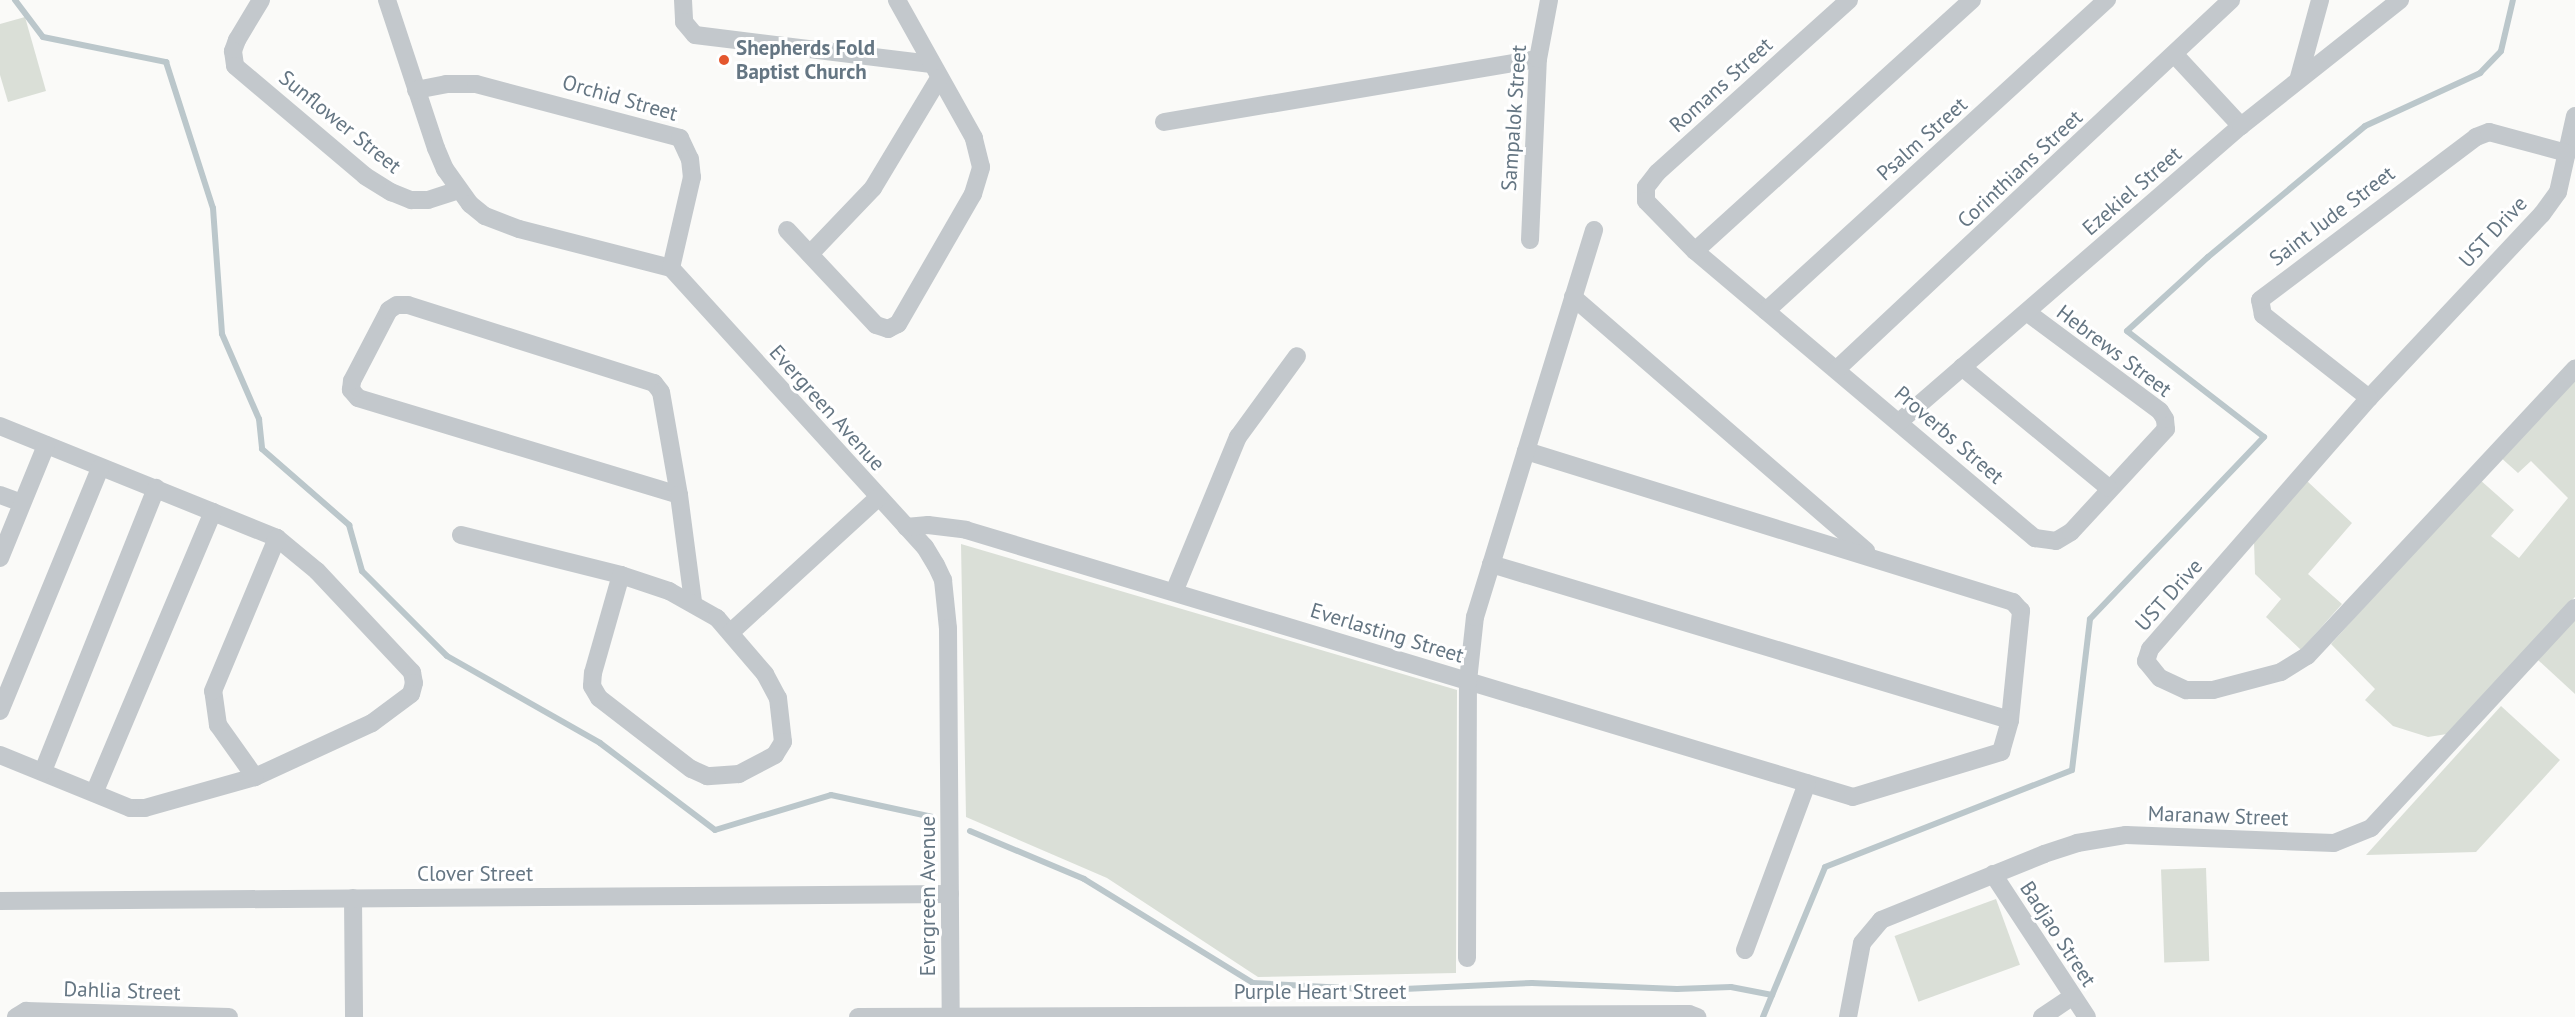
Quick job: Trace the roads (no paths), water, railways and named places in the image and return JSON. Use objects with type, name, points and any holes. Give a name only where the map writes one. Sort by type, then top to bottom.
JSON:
[{"type":"street","name":"Sunflower Street","points":[[261,0],[233,51],[235,66],[365,176],[391,192],[411,200],[428,200],[458,190]]},
{"type":"street","points":[[387,0],[436,148],[458,190],[485,216],[519,229],[671,268]]},
{"type":"street","points":[[682,0],[684,22],[695,35],[935,71]]},
{"type":"street","points":[[788,230],[876,326],[888,329],[898,324],[973,194],[981,167],[974,138],[897,0]]},
{"type":"street","name":"Sampalok Street","points":[[1530,240],[1538,59],[1549,0]]},
{"type":"street","name":"Romans Street","points":[[1653,212],[1646,201],[1647,187],[1657,173],[1849,0]]},
{"type":"street","points":[[1695,251],[1972,0]]},
{"type":"street","name":"Psalm Street","points":[[1767,311],[2107,0]]},
{"type":"street","name":"Corinthians Street","points":[[1837,369],[2175,55],[2231,0]]},
{"type":"street","points":[[2299,77],[2320,0]]},
{"type":"street","name":"Ezekiel Street","points":[[1899,422],[2299,77],[2400,0]]},
{"type":"street","points":[[2175,55],[2241,126]]},
{"type":"street","points":[[1164,122],[1538,59]]},
{"type":"street","points":[[810,254],[873,188],[935,71]]},
{"type":"street","name":"Orchid Street","points":[[416,90],[446,84],[476,84],[680,138],[690,159],[692,177],[671,268]]},
{"type":"street","name":"UST Drive","points":[[2575,116],[2558,192],[2542,214],[2369,398],[2150,649],[2146,661],[2160,678],[2186,690],[2213,690],[2281,672],[2307,656],[2575,369]]},
{"type":"street","name":"Saint Jude Street","points":[[2369,398],[2263,315],[2260,300],[2476,137],[2489,132],[2567,153]]},
{"type":"street","name":"Proverbs Street","points":[[1653,212],[1695,251],[2035,538],[2045,542],[2056,541],[2071,532],[2109,488],[2166,429]]},
{"type":"street","points":[[1467,958],[1468,681],[1475,617],[1594,230]]},
{"type":"street","name":"Evergreen Avenue","points":[[671,268],[906,527],[936,565],[947,600],[951,1017]]},
{"type":"street","points":[[1573,297],[1871,556]]},
{"type":"street","points":[[679,495],[358,398],[351,390],[352,381],[389,310],[397,305],[408,305],[642,378],[662,392],[679,495],[693,602]]},
{"type":"street","name":"Hebrews Street","points":[[2028,313],[2160,411],[2166,429]]},
{"type":"street","points":[[1174,592],[1238,437],[1297,356]]},
{"type":"street","points":[[1962,368],[2109,488]]},
{"type":"street","points":[[0,426],[277,538],[317,571],[412,672],[414,683],[411,694],[372,723],[255,777],[146,808],[130,808],[95,791],[0,754]]},
{"type":"street","points":[[0,558],[46,445]]},
{"type":"street","points":[[1491,564],[2010,720],[2021,611],[2018,605],[1871,556],[1526,450]]},
{"type":"street","points":[[0,711],[100,468]]},
{"type":"street","points":[[43,771],[156,488]]},
{"type":"street","points":[[0,495],[22,503]]},
{"type":"street","points":[[731,632],[879,497]]},
{"type":"street","points":[[95,791],[213,512]]},
{"type":"street","name":"Everlasting Street","points":[[906,527],[928,525],[966,530],[1853,797],[1993,756],[2006,744],[2010,720]]},
{"type":"street","points":[[461,535],[621,575],[693,602],[731,632],[765,674],[778,698],[783,742],[775,755],[763,764],[722,778],[707,776],[691,769],[607,706],[592,686],[621,575]]},
{"type":"street","points":[[255,777],[218,725],[213,691],[277,538]]},
{"type":"street","name":"Maranaw Street","points":[[1848,1017],[1862,942],[1875,926],[1893,913],[1993,874],[2102,837],[2334,843],[2355,837],[2371,828],[2575,608]]},
{"type":"street","points":[[1745,950],[1807,783]]},
{"type":"street","name":"Badjao Street","points":[[1993,874],[2087,1017]]},
{"type":"street","name":"Clover Street","points":[[0,901],[950,894]]},
{"type":"street","points":[[353,898],[354,1017]]},
{"type":"street","points":[[2042,1017],[2072,997]]},
{"type":"street","name":"Dahlia Street","points":[[16,1017],[26,1011],[229,1017]]},
{"type":"street","name":"Purple Heart Street","points":[[951,1017],[1693,1016]]},
{"type":"street","points":[[858,1017],[951,1017]]},
{"type":"waterway","points":[[15,0],[43,37],[166,62],[213,208],[222,334],[259,419],[262,449],[349,525],[362,571],[447,656],[600,743],[715,830],[831,795],[933,817]]},
{"type":"waterway","points":[[1763,1017],[1825,867],[2072,770],[2090,619],[2264,437],[2127,331],[2208,257],[2365,126],[2480,73],[2501,51],[2513,0]]},
{"type":"waterway","points":[[970,831],[1084,879],[1253,983],[1383,990],[1532,983],[1677,989],[1731,987],[1772,995]]},
{"type":"place","name":"Shepherds Fold Baptist Church","points":[[724,60]]}]
